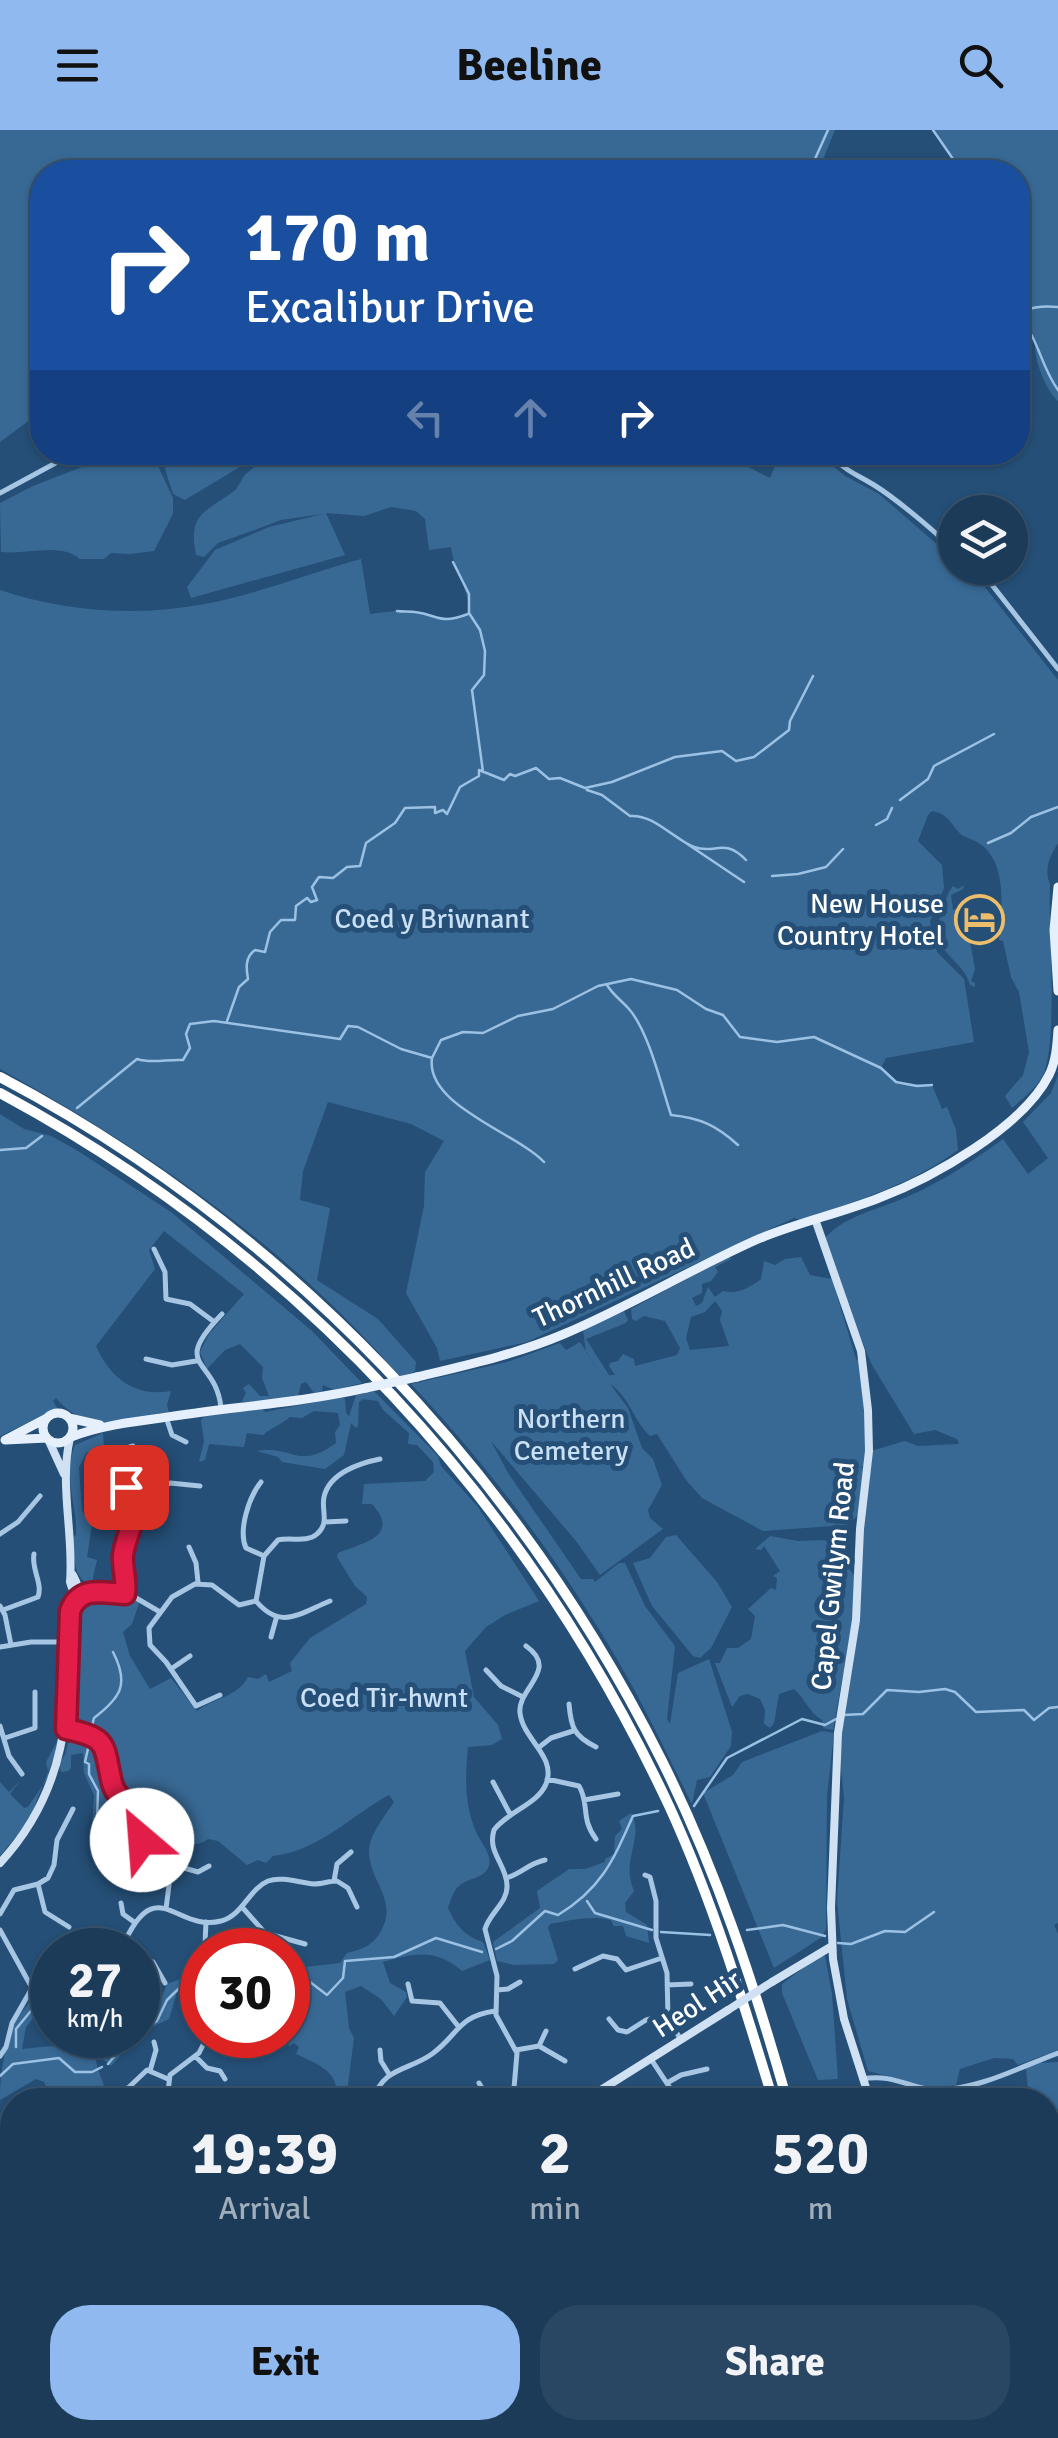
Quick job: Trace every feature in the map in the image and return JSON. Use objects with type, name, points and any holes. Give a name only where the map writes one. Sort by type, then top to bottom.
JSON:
[{"type":"highway","points":[[0,1077],[128,1152],[257,1249],[371,1354],[436,1423],[496,1497],[580,1615],[662,1762],[732,1926],[783,2088]]},
{"type":"highway","points":[[0,1093],[74,1133],[243,1252],[352,1354],[481,1499],[590,1656],[659,1785],[719,1929],[769,2088]]},
{"type":"main road","points":[[1058,887],[1054,930],[1058,991]]},
{"type":"main road","name":"Thornhill Road","points":[[3,1441],[48,1439],[60,1443],[105,1426],[315,1398],[490,1360],[546,1342],[756,1240],[919,1180],[1000,1128],[1035,1095],[1049,1076],[1058,1030]]},
{"type":"main road","name":"Thornhill Road","points":[[3,1441],[59,1414],[105,1426]]},
{"type":"main road","points":[[48,1417],[43,1428],[48,1439]]},
{"type":"main road","points":[[68,1418],[73,1427],[70,1437]]},
{"type":"street","points":[[0,493],[52,465]]},
{"type":"street","points":[[840,465],[876,486],[938,534]]},
{"type":"street","points":[[992,585],[1058,668]]},
{"type":"street","name":"Capel Gwilym Road","points":[[816,1219],[862,1356],[870,1438],[856,1620],[838,1732],[831,1870],[832,1946],[844,2019],[865,2088]]},
{"type":"street","points":[[154,1249],[165,1272],[166,1299],[190,1304],[214,1322]]},
{"type":"street","points":[[221,1408],[216,1384],[197,1361],[198,1346],[222,1314]]},
{"type":"street","points":[[146,1359],[172,1365],[197,1361]]},
{"type":"street","points":[[166,1417],[172,1435],[186,1442]]},
{"type":"street","points":[[70,1437],[64,1474],[71,1586],[81,1594]]},
{"type":"street","points":[[48,1439],[64,1474]]},
{"type":"street","points":[[102,1484],[112,1478],[120,1450],[133,1446]]},
{"type":"street","points":[[256,1601],[264,1556],[278,1540],[313,1537],[324,1522],[323,1498],[328,1488],[350,1468],[380,1459]]},
{"type":"street","points":[[112,1478],[126,1487],[135,1501],[123,1557],[125,1594]]},
{"type":"street","points":[[262,1482],[252,1496],[242,1537],[246,1548],[264,1556]]},
{"type":"street","points":[[135,1501],[170,1484],[200,1486]]},
{"type":"street","points":[[1,1531],[18,1522],[40,1496]]},
{"type":"street","points":[[324,1522],[346,1520]]},
{"type":"street","points":[[189,1546],[198,1583]]},
{"type":"street","points":[[11,1645],[2,1608],[38,1597],[34,1554]]},
{"type":"street","points":[[220,1694],[197,1708],[148,1640],[149,1628],[176,1594],[198,1583],[212,1585],[239,1606],[256,1601]]},
{"type":"street","points":[[0,1863],[26,1832],[47,1795],[66,1729],[73,1601],[91,1590],[125,1594],[160,1612]]},
{"type":"street","points":[[256,1601],[276,1619],[290,1618],[330,1601]]},
{"type":"street","points":[[271,1637],[276,1619]]},
{"type":"street","points":[[0,1647],[70,1642]]},
{"type":"street","points":[[514,2088],[516,2050],[495,2011],[496,1968],[485,1929],[504,1898],[506,1878],[492,1840],[497,1826],[540,1792],[547,1779],[547,1762],[522,1723],[523,1696],[538,1673],[536,1658],[526,1646]]},
{"type":"street","points":[[171,1669],[190,1656]]},
{"type":"street","points":[[486,1670],[501,1686],[523,1696]]},
{"type":"street","points":[[5,1738],[35,1728],[35,1692]]},
{"type":"street","points":[[569,1704],[574,1731],[596,1747]]},
{"type":"street","points":[[0,1726],[9,1756],[22,1774]]},
{"type":"street","points":[[66,1729],[92,1736],[104,1747],[113,1788],[131,1813],[140,1838],[168,1872],[166,1909]]},
{"type":"street","points":[[538,1748],[551,1738],[574,1731]]},
{"type":"street","points":[[547,1779],[574,1783],[582,1790],[585,1819],[596,1839]]},
{"type":"street","points":[[494,1782],[510,1814]]},
{"type":"street","points":[[584,1800],[618,1794]]},
{"type":"street","points":[[0,1914],[17,1888],[38,1884],[54,1870],[56,1840],[73,1809]]},
{"type":"street","points":[[118,1850],[140,1838]]},
{"type":"street","points":[[334,1880],[337,1864],[351,1852]]},
{"type":"street","points":[[506,1878],[545,1860]]},
{"type":"street","points":[[168,1872],[184,1868],[198,1872],[209,1866]]},
{"type":"street","points":[[645,1875],[655,1891],[656,1938],[667,1985],[668,2015],[681,2040]]},
{"type":"street","points":[[132,1928],[148,1911],[166,1909],[206,1922],[228,1918],[272,1880],[311,1884],[334,1880],[348,1888],[357,1907]]},
{"type":"street","points":[[38,1884],[45,1912],[69,1926]]},
{"type":"street","points":[[120,1904],[122,1914],[134,1922]]},
{"type":"street","points":[[242,1907],[261,1928]]},
{"type":"street","points":[[206,1922],[206,1928]]},
{"type":"street","points":[[0,1930],[4,1948],[29,1977],[32,1988],[12,2023],[0,2056]]},
{"type":"street","name":"Heol Hir","points":[[605,2088],[832,1946]]},
{"type":"street","points":[[575,1969],[603,1956],[617,1958],[626,1970],[662,1958]]},
{"type":"street","points":[[160,1975],[164,1983]]},
{"type":"street","points":[[496,1990],[520,1982]]},
{"type":"street","points":[[408,1984],[409,2004],[440,2003],[458,2026]]},
{"type":"street","points":[[667,1985],[691,1984]]},
{"type":"street","points":[[380,2088],[389,2074],[426,2058],[458,2026],[474,2016],[495,2011]]},
{"type":"street","points":[[608,2019],[618,2030],[627,2032],[646,2020],[668,2015]]},
{"type":"street","points":[[539,2046],[546,2032]]},
{"type":"street","points":[[516,2050],[539,2046],[566,2061]]},
{"type":"street","points":[[380,2050],[381,2062],[389,2074]]},
{"type":"street","points":[[954,2088],[985,2081],[1058,2053]]},
{"type":"street","points":[[150,2071],[154,2058]]},
{"type":"street","points":[[168,2088],[174,2069],[192,2058]]},
{"type":"street","points":[[197,2058],[207,2068],[221,2069],[225,2079]]},
{"type":"street","points":[[652,2059],[670,2088]]},
{"type":"street","points":[[667,2083],[707,2069]]},
{"type":"street","points":[[124,2080],[128,2088],[142,2072],[150,2071],[168,2079]]},
{"type":"street","points":[[862,2079],[879,2076],[925,2088]]},
{"type":"street","points":[[479,2083],[482,2088]]},
{"type":"green space","points":[[0,130],[835,130],[823,160],[30,160],[30,420],[0,442]]},
{"type":"green space","points":[[933,130],[1058,130],[1058,401],[1041,374],[1030,335],[1030,160],[954,160]]},
{"type":"green space","points":[[158,465],[173,498],[173,514],[154,551],[111,553],[104,559],[80,559],[53,550],[1,552],[0,503],[82,467]]},
{"type":"green space","points":[[164,465],[243,465],[185,500],[173,494]]},
{"type":"green space","name":"Coed y Briwnant","points":[[259,465],[745,465],[770,478],[775,465],[832,465],[879,494],[938,545],[938,585],[983,585],[1058,680],[1058,843],[1048,868],[1051,1034],[1044,1073],[1034,1088],[1012,1108],[1005,1096],[1023,1075],[1029,1052],[1019,992],[1011,977],[1003,941],[999,940],[1001,891],[997,867],[982,845],[932,811],[918,841],[942,865],[944,888],[930,922],[937,952],[964,979],[974,1042],[886,1058],[881,1068],[900,1083],[932,1085],[942,1109],[947,1107],[956,1130],[958,1150],[902,1183],[801,1220],[794,1218],[527,1342],[440,1361],[437,1348],[406,1293],[424,1206],[425,1172],[444,1141],[411,1124],[328,1102],[303,1171],[300,1200],[330,1208],[317,1280],[378,1319],[416,1362],[415,1372],[399,1376],[311,1285],[213,1205],[109,1133],[0,1069],[0,590],[76,608],[179,608],[224,600],[361,559],[370,614],[408,611],[450,618],[469,613],[451,547],[429,550],[425,519],[416,511],[391,507],[364,516],[326,513],[345,555],[191,598],[187,587],[215,550],[269,527],[323,514],[281,520],[218,543],[204,557],[196,555],[194,531],[200,516],[235,490],[245,475]]},
{"type":"green space","points":[[964,885],[951,895],[953,910],[962,909],[963,918],[956,922],[967,925],[975,969],[971,981],[975,987],[942,946],[939,928],[953,886],[958,889]]},
{"type":"green space","points":[[1058,1075],[1058,1923],[1054,1925],[1058,1934],[1058,2050],[1018,2065],[1013,2059],[994,2058],[960,2069],[956,2085],[934,2088],[868,2071],[847,1999],[837,1901],[844,1798],[839,1747],[871,1451],[905,1441],[918,1446],[959,1444],[957,1439],[935,1430],[914,1434],[872,1365],[841,1290],[825,1238],[853,1218],[934,1184],[1003,1139],[1028,1174],[1048,1158],[1023,1122],[1051,1093]]},
{"type":"green space","points":[[0,1114],[24,1129],[51,1136],[75,1149],[171,1212],[312,1331],[362,1383],[334,1390],[323,1385],[322,1391],[314,1393],[306,1382],[301,1384],[298,1396],[242,1401],[246,1393],[243,1388],[249,1384],[260,1396],[269,1396],[262,1378],[263,1367],[240,1344],[225,1350],[207,1369],[200,1352],[209,1334],[244,1294],[164,1231],[149,1250],[155,1269],[96,1346],[108,1367],[134,1388],[171,1391],[169,1413],[123,1421],[94,1421],[68,1410],[56,1398],[53,1401],[58,1409],[0,1436]]},
{"type":"green space","name":"Northern Cemetery","points":[[729,1256],[731,1259],[715,1267],[718,1272],[711,1281],[702,1284],[702,1293],[692,1298],[696,1306],[702,1303],[708,1287],[715,1297],[723,1291],[743,1290],[761,1279],[764,1261],[775,1265],[801,1257],[810,1275],[832,1279],[856,1359],[860,1361],[866,1440],[865,1466],[859,1467],[865,1468],[859,1515],[847,1525],[763,1531],[702,1498],[657,1434],[650,1436],[610,1384],[628,1408],[642,1448],[653,1459],[662,1485],[648,1510],[650,1518],[663,1529],[600,1575],[491,1441],[508,1473],[581,1579],[595,1582],[619,1563],[625,1563],[645,1606],[675,1646],[667,1719],[670,1724],[678,1673],[709,1659],[732,1732],[731,1746],[710,1777],[697,1780],[692,1804],[628,1678],[572,1587],[496,1482],[411,1384],[507,1362],[560,1343],[566,1350],[580,1342],[586,1351],[583,1330],[624,1311],[626,1323],[586,1339],[609,1375],[615,1375],[610,1363],[623,1354],[634,1359],[635,1366],[677,1355],[680,1348],[665,1321],[644,1316],[636,1321],[631,1309]],"holes":[[[715,1301],[722,1311],[720,1320],[729,1346],[690,1350],[686,1338],[691,1317],[705,1312]]]},
{"type":"green space","name":"Coed Tir-hwnt","points":[[374,1391],[438,1456],[441,1466],[478,1507],[539,1601],[486,1627],[465,1651],[474,1697],[498,1725],[502,1739],[492,1745],[468,1747],[470,1813],[490,1862],[483,1874],[456,1889],[448,1908],[461,1929],[483,1942],[490,1960],[462,1971],[434,1956],[405,1956],[383,1962],[390,1983],[406,1992],[407,1997],[394,2016],[381,1999],[361,1986],[345,1992],[354,2038],[348,2088],[336,2088],[331,2075],[304,2058],[310,2058],[310,1966],[340,1963],[347,1953],[369,1945],[383,1927],[386,1907],[369,1851],[375,1832],[394,1802],[389,1795],[305,1847],[273,1856],[266,1863],[258,1860],[247,1865],[218,1841],[187,1843],[141,1811],[120,1791],[107,1747],[103,1740],[94,1737],[105,1758],[114,1794],[111,1812],[115,1817],[123,1817],[112,1828],[94,1831],[94,1795],[84,1773],[83,1753],[71,1755],[68,1771],[61,1772],[59,1764],[70,1737],[89,1733],[72,1724],[70,1700],[76,1615],[90,1606],[115,1597],[140,1601],[132,1624],[123,1632],[130,1656],[150,1689],[171,1678],[197,1711],[238,1689],[248,1677],[258,1679],[266,1674],[269,1682],[292,1671],[290,1663],[310,1638],[366,1604],[367,1597],[337,1557],[338,1553],[375,1537],[383,1524],[372,1504],[362,1504],[364,1484],[425,1481],[434,1472],[433,1462],[417,1445],[408,1444],[409,1433],[378,1401],[359,1402],[358,1426],[351,1423],[344,1455],[325,1469],[282,1462],[257,1451],[304,1456],[323,1451],[336,1443],[338,1413],[314,1411],[302,1418],[290,1417],[263,1435],[247,1433],[244,1447],[209,1444],[205,1460],[199,1462],[204,1441],[201,1420],[207,1413],[261,1407],[265,1412],[340,1397],[345,1399],[349,1416],[356,1395]]},
{"type":"green space","points":[[103,1433],[105,1460],[87,1452],[79,1467],[82,1511],[92,1525],[87,1557],[97,1560],[91,1586],[80,1577],[76,1565],[70,1468],[75,1445]]},
{"type":"green space","points":[[676,1535],[717,1582],[732,1607],[711,1648],[700,1658],[693,1656],[652,1606],[633,1563],[650,1558],[666,1537]]},
{"type":"green space","points":[[770,1536],[825,1540],[855,1576],[852,1626],[833,1730],[823,1728],[822,1720],[794,1689],[779,1694],[770,1728],[764,1724],[765,1710],[760,1699],[748,1694],[740,1696],[732,1707],[715,1663],[720,1663],[727,1648],[738,1648],[751,1639],[755,1616],[748,1609],[771,1588],[776,1590],[777,1578],[773,1576],[780,1571],[764,1546],[755,1549]]},
{"type":"green space","points":[[822,1731],[834,1733],[827,1796],[826,1929],[822,1937],[774,1968],[703,1793],[733,1775],[742,1762]]},
{"type":"green space","points":[[59,1738],[57,1748],[48,1772],[46,1762]]},
{"type":"green space","points":[[20,1781],[10,1794],[24,1808],[43,1785],[31,1823],[0,1856],[0,1782],[9,1792]]},
{"type":"green space","points":[[631,1813],[635,1822],[630,1869],[634,1891],[625,1903],[626,1912],[647,1925],[649,1943],[626,1936],[623,1926],[614,1926],[611,1920],[581,1919],[550,1924],[558,1960],[554,1964],[514,1965],[497,1961],[493,1942],[540,1908],[537,1891],[569,1869],[585,1869],[605,1862],[614,1854],[615,1836],[622,1829],[619,1821]]},
{"type":"green space","points":[[825,1956],[838,2079],[818,2080],[782,1993],[782,1984]]},
{"type":"green space","points":[[180,1979],[169,2019],[160,2023],[160,2001],[167,1984]]},
{"type":"green space","points":[[30,2000],[30,2022],[22,2049],[30,2048],[30,2058],[96,2058],[105,2088],[47,2088],[36,2079],[21,2088],[1,2088],[13,2027]]},
{"type":"green space","points":[[101,2058],[118,2058],[111,2066]]},
{"type":"green space","points":[[1058,2062],[1058,2088],[1028,2088],[1026,2068]]},
{"type":"waterway","points":[[814,160],[828,130]]},
{"type":"waterway","points":[[933,130],[954,160]]},
{"type":"waterway","points":[[1030,309],[1058,307]]},
{"type":"waterway","points":[[1030,332],[1058,390]]},
{"type":"waterway","points":[[453,562],[469,594],[469,613],[480,630],[485,651],[484,675],[472,690],[483,772]]},
{"type":"waterway","points":[[397,611],[445,619],[468,614]]},
{"type":"waterway","points":[[227,1021],[239,987],[248,979],[249,956],[255,950],[265,952],[270,932],[281,920],[295,920],[296,906],[307,898],[311,902],[317,900],[312,887],[319,877],[333,878],[347,867],[360,866],[366,843],[395,823],[405,808],[435,807],[435,813],[443,810],[447,814],[460,787],[479,776],[479,770],[504,780],[510,774],[515,776],[536,768],[549,779],[560,778],[585,788],[612,782],[675,757],[722,751],[736,761],[754,757],[789,730],[813,676]]},
{"type":"waterway","points":[[900,800],[928,779],[934,766],[994,734]]},
{"type":"waterway","points":[[587,790],[694,847],[732,849],[746,860]]},
{"type":"waterway","points":[[988,843],[1011,833],[1031,817],[1058,807]]},
{"type":"waterway","points":[[876,825],[887,819],[892,808]]},
{"type":"waterway","points":[[659,825],[744,882]]},
{"type":"waterway","points":[[772,876],[826,867],[843,849]]},
{"type":"waterway","points":[[77,1108],[137,1059],[183,1060],[190,1048],[186,1034],[190,1024],[214,1021],[340,1039],[348,1026],[358,1027],[401,1049],[432,1058],[441,1040],[463,1032],[483,1033],[518,1016],[553,1009],[598,986],[631,979],[677,990],[723,1015],[740,1037],[777,1042],[814,1037],[881,1068],[896,1082],[932,1085]]},
{"type":"waterway","points":[[607,985],[643,1031],[671,1115],[707,1124],[738,1145]]},
{"type":"waterway","points":[[432,1058],[434,1075],[442,1090],[457,1104],[544,1162]]},
{"type":"waterway","points":[[0,1150],[26,1148],[42,1136]]},
{"type":"waterway","points":[[92,1726],[94,1718],[120,1690],[121,1673],[113,1652]]},
{"type":"waterway","points":[[843,1715],[863,1714],[887,1690],[945,1689],[955,1692],[976,1712],[1024,1710],[1034,1720],[1049,1708],[1058,1707]]},
{"type":"waterway","points":[[694,1806],[727,1758],[802,1719],[825,1725],[836,1719]]},
{"type":"waterway","points":[[89,1744],[85,1762],[98,1791],[97,1822]]},
{"type":"waterway","points":[[496,1949],[512,1941],[545,1911],[558,1915],[585,1895],[612,1860],[633,1816],[658,1811]]},
{"type":"waterway","points":[[587,1901],[595,1913],[652,1930]]},
{"type":"waterway","points":[[838,1943],[851,1944],[885,1931],[905,1932],[934,1912]]},
{"type":"waterway","points":[[747,1930],[783,1925],[825,1936]]},
{"type":"waterway","points":[[661,1932],[710,1935]]},
{"type":"waterway","points":[[310,1982],[327,1995],[343,1978],[345,1961],[394,1957],[436,1938],[482,1952]]},
{"type":"waterway","points":[[160,2015],[167,2000],[180,1987]]},
{"type":"waterway","points":[[16,2047],[16,2029],[30,2012]]},
{"type":"waterway","points":[[0,2076],[13,2064],[59,2058],[75,2072],[92,2072],[102,2067]]},
{"type":"waterway","points":[[108,2064],[113,2058]]},
{"type":"place","name":"New House Country Hotel","points":[[979,920]]},
{"type":"route","points":[[126,1487],[136,1508],[123,1557],[125,1594],[91,1590],[73,1601],[66,1729],[92,1736],[104,1747],[113,1788],[126,1804],[142,1840]]}]
